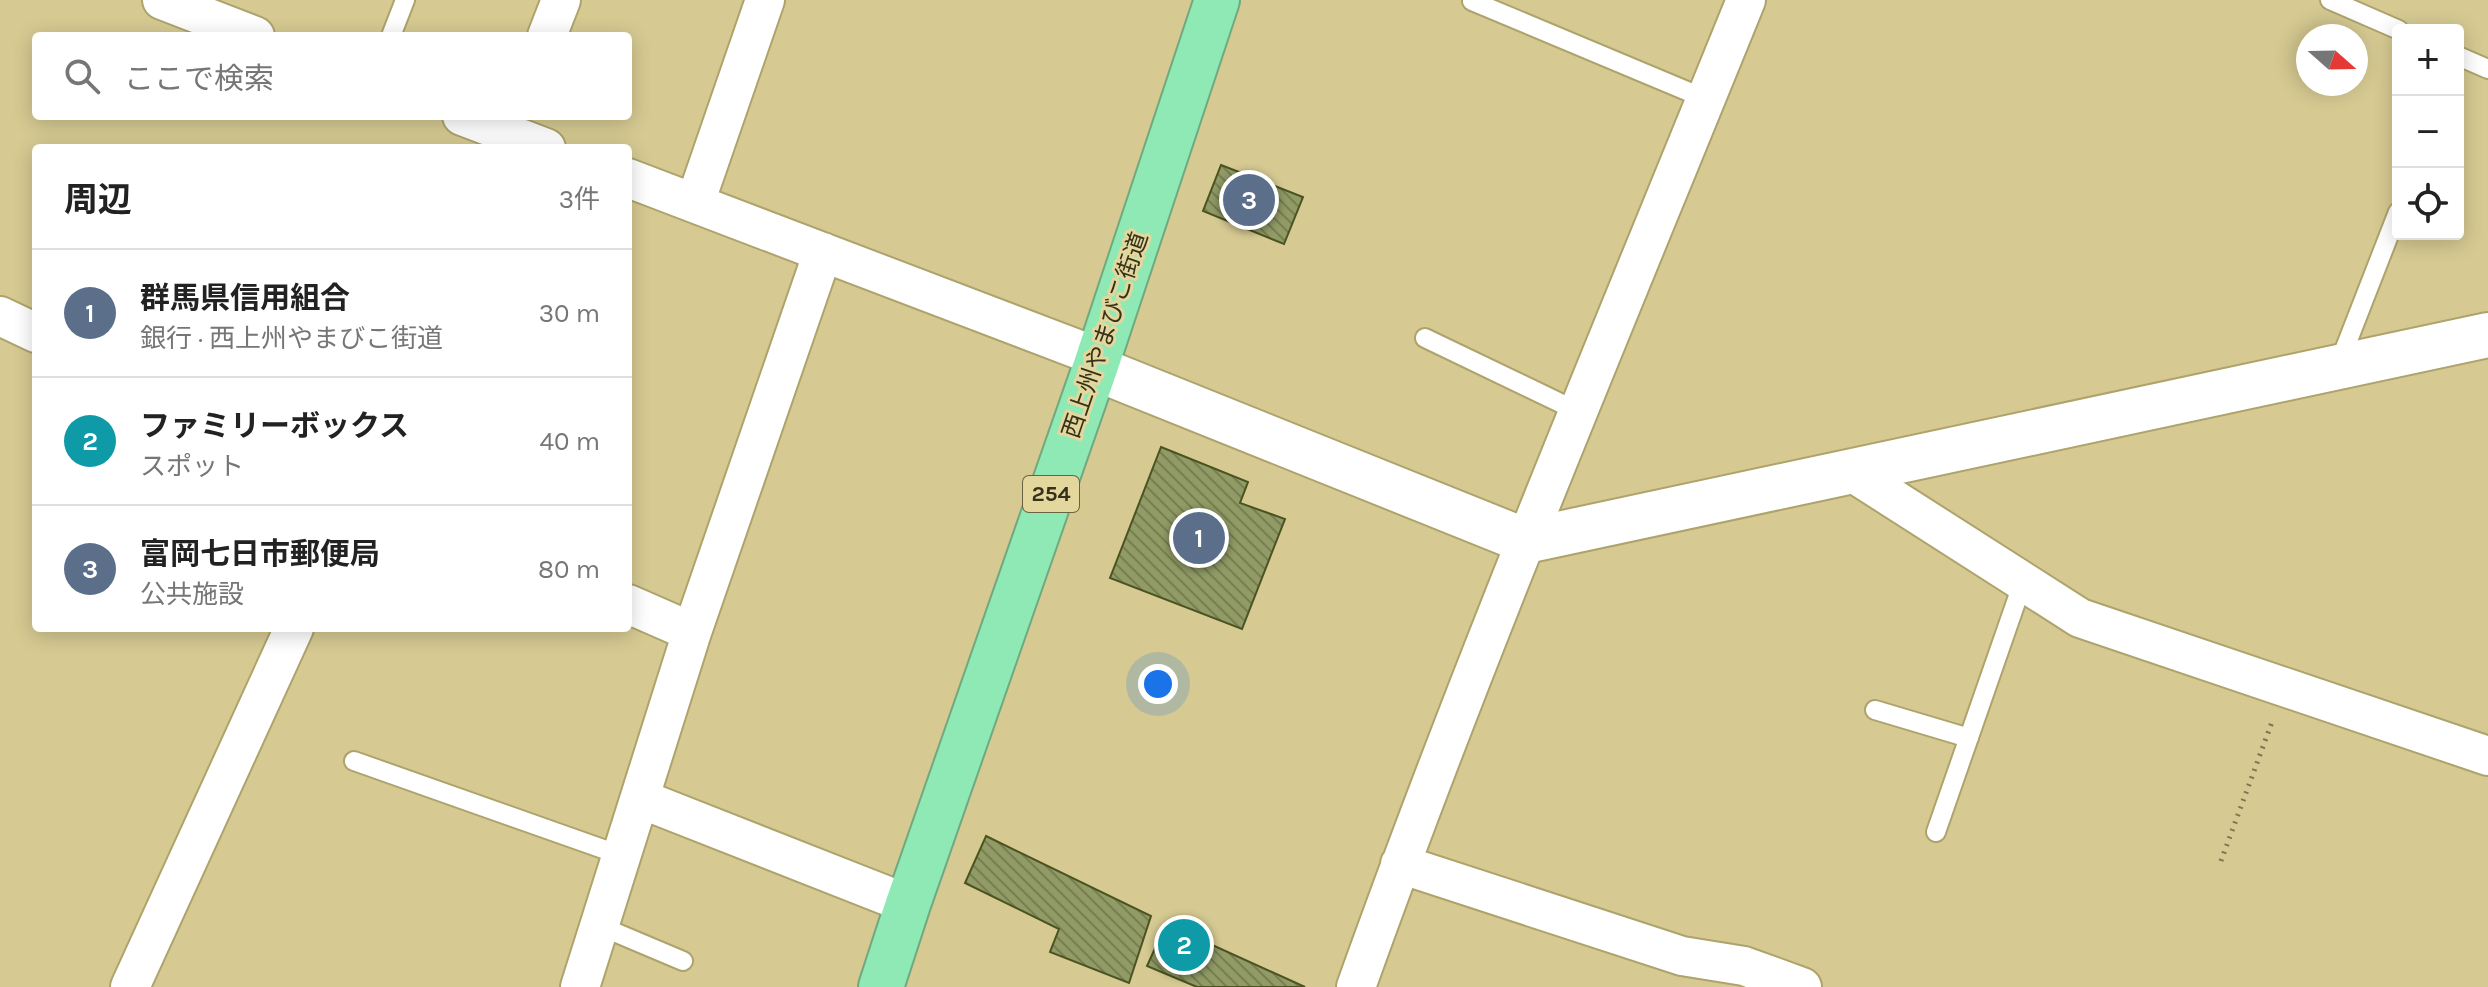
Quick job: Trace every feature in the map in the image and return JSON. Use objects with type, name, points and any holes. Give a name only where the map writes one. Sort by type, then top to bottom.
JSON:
[{"type":"highway","name":"西上州やまびこ街道","points":[[881,987],[1097,362],[1217,0]]},
{"type":"street","points":[[162,0],[245,32]]},
{"type":"street","points":[[549,32],[561,0]]},
{"type":"street","points":[[695,203],[765,0]]},
{"type":"street","points":[[1356,987],[1400,864],[1526,541],[1746,0]]},
{"type":"street","points":[[473,120],[536,144]]},
{"type":"street","points":[[632,179],[1097,362],[1526,541],[2488,335]]},
{"type":"street","points":[[580,987],[692,632],[823,252]]},
{"type":"street","points":[[0,316],[32,331]]},
{"type":"street","points":[[1850,471],[2080,618],[2488,756]]},
{"type":"street","points":[[632,606],[692,632]]},
{"type":"street","points":[[130,987],[292,632]]},
{"type":"street","points":[[641,799],[908,904]]},
{"type":"street","points":[[1400,864],[1682,956],[1744,966],[1802,987]]},
{"type":"lane","points":[[393,32],[405,0]]},
{"type":"lane","points":[[2330,0],[2392,27]]},
{"type":"lane","points":[[1472,1],[1706,99]]},
{"type":"lane","points":[[2464,59],[2488,69]]},
{"type":"lane","points":[[2338,366],[2392,227]]},
{"type":"lane","points":[[1425,338],[1579,412]]},
{"type":"lane","points":[[1936,832],[2023,582]]},
{"type":"lane","points":[[1875,710],[1969,738]]},
{"type":"lane","points":[[354,761],[623,856]]},
{"type":"lane","points":[[600,926],[683,961]]},
{"type":"path","points":[[2221,861],[2285,688]]},
{"type":"building","points":[[1221,165],[1303,197],[1284,244],[1203,211]]},
{"type":"building","points":[[1161,447],[1248,482],[1240,503],[1285,519],[1242,629],[1110,578]]},
{"type":"building","points":[[986,836],[1151,916],[1129,983],[1050,952],[1059,929],[965,883]]},
{"type":"building","points":[[1166,924],[1305,987],[1197,987],[1147,966]]},
{"type":"place","name":"富岡七日市郵便局","points":[[1249,200]]},
{"type":"place","name":"群馬県信用組合","points":[[1199,538]]},
{"type":"place","name":"ファミリーボックス","points":[[1184,945]]}]
